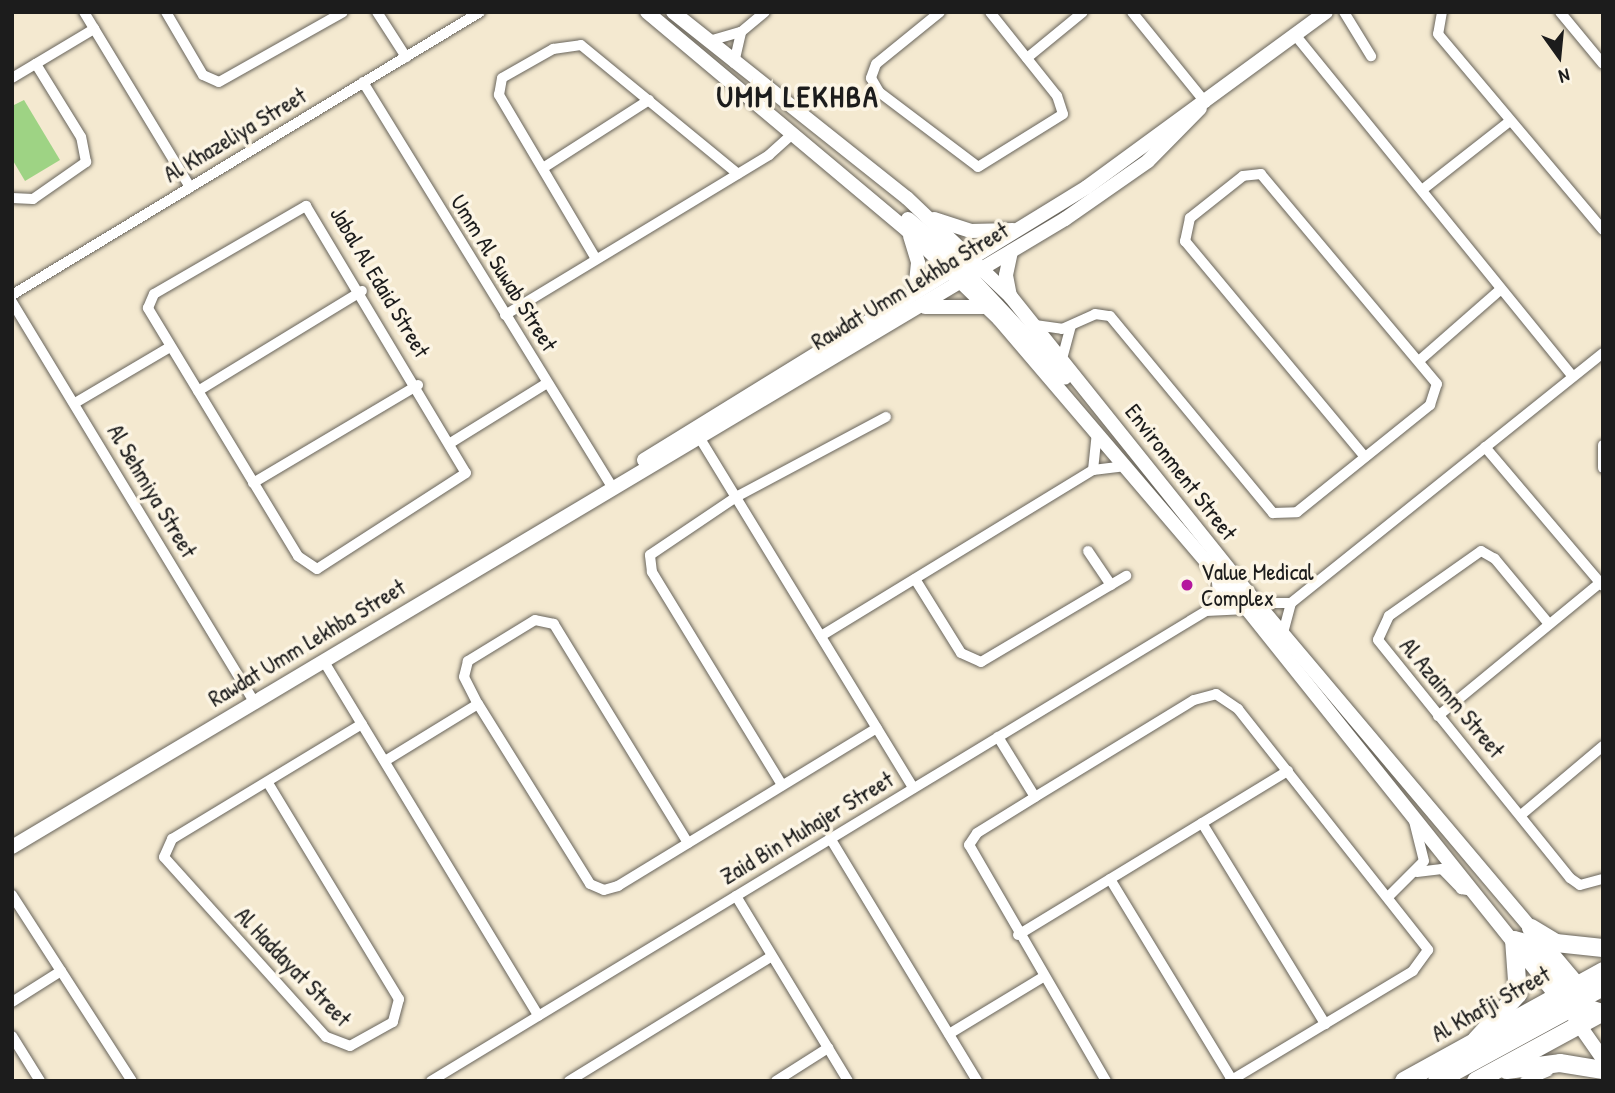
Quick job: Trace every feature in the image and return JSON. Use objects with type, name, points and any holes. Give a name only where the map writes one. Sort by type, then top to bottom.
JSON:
[{"type":"highway","points":[[1531,928],[1556,943],[1603,948]]},
{"type":"highway","points":[[1476,1040],[1518,994],[1514,940],[1530,944],[1577,996],[1602,1013],[1483,1077]]},
{"type":"highway","name":"Al Khafji Street","points":[[1404,1081],[1476,1040],[1577,996],[1603,971]]},
{"type":"highway","points":[[1577,996],[1580,1025]]},
{"type":"highway","points":[[1437,1081],[1577,996]]},
{"type":"highway","points":[[1483,1077],[1560,1063],[1603,1070]]},
{"type":"street","points":[[85,12],[190,187]]},
{"type":"street","points":[[166,12],[203,75],[219,82],[343,12]]},
{"type":"street","points":[[377,12],[406,57]]},
{"type":"street","name":"Al Khazeliya Street","points":[[12,295],[480,12]]},
{"type":"street","name":"Environment Street","points":[[647,12],[908,231],[960,264],[972,276],[987,307],[1216,573],[1283,634],[1531,928],[1577,996]]},
{"type":"street","name":"Environment Street","points":[[673,12],[924,212],[960,264],[972,276],[1011,297],[1121,434],[1412,813],[1514,940]]},
{"type":"street","points":[[709,41],[741,32],[765,12]]},
{"type":"street","points":[[940,12],[876,64],[871,78],[879,92],[972,166],[991,163],[1063,114],[1060,101],[989,12]]},
{"type":"street","points":[[1027,58],[1083,12]]},
{"type":"street","points":[[1132,12],[1203,106]]},
{"type":"street","name":"Rawdat Umm Lekhba Street","points":[[697,433],[915,290],[1023,228],[1203,106],[1326,12]]},
{"type":"street","points":[[1344,12],[1371,56]]},
{"type":"street","points":[[1442,12],[1438,34],[1603,230]]},
{"type":"street","points":[[1560,12],[1603,64]]},
{"type":"street","points":[[12,78],[94,29]]},
{"type":"street","points":[[734,63],[741,32]]},
{"type":"street","points":[[1296,36],[1573,377]]},
{"type":"street","points":[[596,259],[499,95],[502,78],[574,43],[649,100],[738,174]]},
{"type":"street","points":[[12,198],[33,200],[86,162],[82,137],[36,64]]},
{"type":"street","name":"Umm Al Suwab Street","points":[[363,82],[611,485]]},
{"type":"street","points":[[543,168],[649,100]]},
{"type":"street","name":"Rawdat Umm Lekhba Street","points":[[12,847],[697,433],[917,309],[1011,252],[1121,182],[1189,126],[1203,106]]},
{"type":"street","points":[[1422,190],[1510,121]]},
{"type":"street","points":[[505,315],[738,174],[792,134],[821,147],[960,264]]},
{"type":"street","points":[[1035,325],[1071,326],[1095,314],[1110,316],[1273,513],[1297,512],[1364,457],[1435,398],[1437,384],[1420,360],[1264,175],[1243,176],[1186,222],[1185,241],[1364,457]]},
{"type":"street","name":"Jabal Al Edaid Street","points":[[300,206],[314,212],[452,442],[464,478],[317,569],[302,563],[170,347],[148,308],[149,299],[300,206]]},
{"type":"street","points":[[924,212],[971,231],[1023,228]]},
{"type":"street","points":[[908,231],[918,262],[915,290]]},
{"type":"street","points":[[1011,252],[1006,275],[1011,297]]},
{"type":"street","points":[[972,276],[1121,434]]},
{"type":"street","points":[[1420,360],[1500,290]]},
{"type":"street","points":[[198,391],[362,291]]},
{"type":"street","name":"Al Sehmiya Street","points":[[12,302],[254,702]]},
{"type":"street","points":[[917,309],[987,307]]},
{"type":"street","points":[[1062,359],[1071,326]]},
{"type":"street","points":[[75,403],[170,347]]},
{"type":"street","points":[[1283,634],[1291,603],[1603,353]]},
{"type":"street","points":[[452,442],[547,383]]},
{"type":"street","points":[[253,483],[418,385]]},
{"type":"street","points":[[782,785],[649,565],[659,545],[736,497],[886,417]]},
{"type":"street","points":[[697,433],[913,788]]},
{"type":"street","points":[[1093,470],[1097,434]]},
{"type":"street","points":[[1603,445],[1603,468]]},
{"type":"street","points":[[1438,716],[1602,584],[1485,447]]},
{"type":"street","points":[[821,636],[1093,470],[1124,466]]},
{"type":"street","points":[[1088,551],[1111,585]]},
{"type":"street","name":"Al Azaimm Street","points":[[1549,624],[1495,559],[1481,551],[1389,616],[1378,633],[1383,650],[1570,878],[1580,885],[1603,879]]},
{"type":"street","points":[[1206,611],[1218,594],[1216,573]]},
{"type":"street","points":[[915,579],[961,653],[973,662],[989,660],[1126,576]]},
{"type":"street","name":"Zaid Bin Muhajer Street","points":[[431,1081],[1206,611],[1291,603]]},
{"type":"street","points":[[688,842],[554,624],[535,620],[468,660],[464,677],[478,704],[596,889],[618,886],[877,728]]},
{"type":"street","points":[[323,660],[539,1016]]},
{"type":"street","points":[[1106,1081],[1018,935],[970,845],[977,833],[1207,695],[1223,697],[1238,709],[1423,936],[1427,956],[1325,1024],[1231,1080],[1110,879]]},
{"type":"street","points":[[384,761],[478,704]]},
{"type":"street","name":"Al Haddayat Street","points":[[268,783],[399,999],[393,1022],[350,1046],[326,1037],[165,862],[172,839],[362,724]]},
{"type":"street","points":[[998,737],[1035,797]]},
{"type":"street","points":[[1521,815],[1603,746]]},
{"type":"street","points":[[1018,935],[1288,771]]},
{"type":"street","points":[[1389,896],[1417,872],[1426,853],[1412,813]]},
{"type":"street","points":[[1202,823],[1325,1024]]},
{"type":"street","points":[[830,838],[977,1081]]},
{"type":"street","points":[[1417,872],[1442,869],[1461,889],[1475,891]]},
{"type":"street","points":[[12,895],[132,1081]]},
{"type":"street","points":[[736,896],[848,1081]]},
{"type":"street","points":[[569,1081],[772,956]]},
{"type":"street","points":[[12,1002],[61,971]]},
{"type":"street","points":[[949,1034],[1043,977]]},
{"type":"street","points":[[1580,1025],[1603,1059]]},
{"type":"street","points":[[12,1036],[40,1081]]},
{"type":"street","points":[[776,1081],[828,1048]]},
{"type":"street","points":[[1525,1081],[1570,1071],[1598,1081]]},
{"type":"green space","points":[[24,100],[60,160],[25,181],[12,159],[12,106]]},
{"type":"place","name":"Value Medical Complex","points":[[1187,585]]},
{"type":"district","name":"UMM LEKHBA","points":[[798,96]]}]
